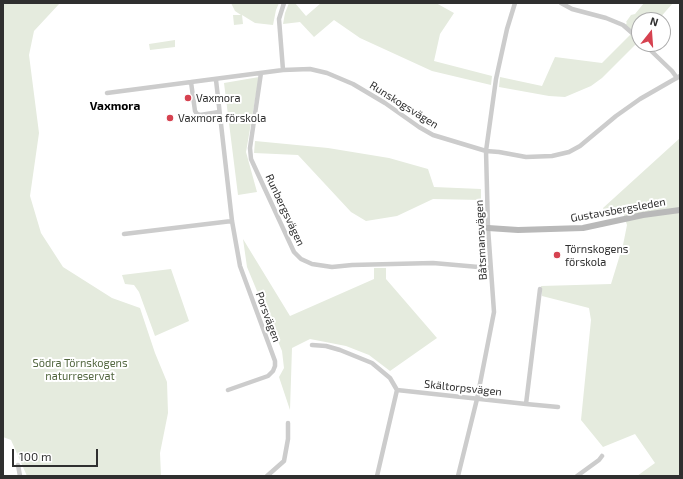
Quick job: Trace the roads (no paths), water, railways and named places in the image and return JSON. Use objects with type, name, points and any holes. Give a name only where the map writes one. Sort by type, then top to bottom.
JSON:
[{"type":"street","points":[[283,70],[278,19],[284,3]]},
{"type":"street","name":"Båtsmansvägen","points":[[458,476],[477,399],[494,312],[488,228],[486,151],[496,79],[507,29],[515,3]]},
{"type":"street","points":[[561,3],[572,9],[622,24],[631,32]]},
{"type":"street","points":[[652,52],[678,77]]},
{"type":"street","name":"Runskogsvägen","points":[[216,80],[283,70],[310,69],[334,75],[353,84],[385,103],[419,127],[434,135],[486,151],[526,157],[552,156],[569,152],[580,146],[616,116],[678,77]]},
{"type":"street","name":"Runbergsvägen","points":[[261,73],[250,148],[251,160],[294,252],[301,259],[312,264],[332,267],[433,263],[490,268]]},
{"type":"street","points":[[107,93],[216,80]]},
{"type":"street","name":"Porsvägen","points":[[216,80],[232,221],[240,266],[275,361],[273,371],[268,376],[228,390]]},
{"type":"street","points":[[191,82],[195,111],[197,114],[200,115],[219,112]]},
{"type":"street","name":"Gustavsbergsleden","points":[[488,228],[518,230],[583,228],[643,215],[680,210]]},
{"type":"street","points":[[124,234],[232,221]]},
{"type":"street","points":[[526,404],[540,289]]},
{"type":"street","points":[[312,345],[326,346],[372,363],[390,378],[397,390],[377,476]]},
{"type":"street","name":"Skältorpsvägen","points":[[397,390],[558,407]]},
{"type":"street","points":[[267,476],[284,461],[288,439],[288,423]]},
{"type":"street","points":[[577,476],[599,460],[602,456]]},
{"type":"street","points":[[18,465],[20,476]]},
{"type":"place","name":"Vaxmora","points":[[188,98]]},
{"type":"place","name":"Vaxmora förskola","points":[[170,118]]},
{"type":"place","name":"Törnskogens förskola","points":[[557,255]]},
{"type":"district","name":"Vaxmora","points":[[115,106]]},
{"type":"park label","name":"Södra Törnskogens naturreservat","points":[[80,369]]}]
